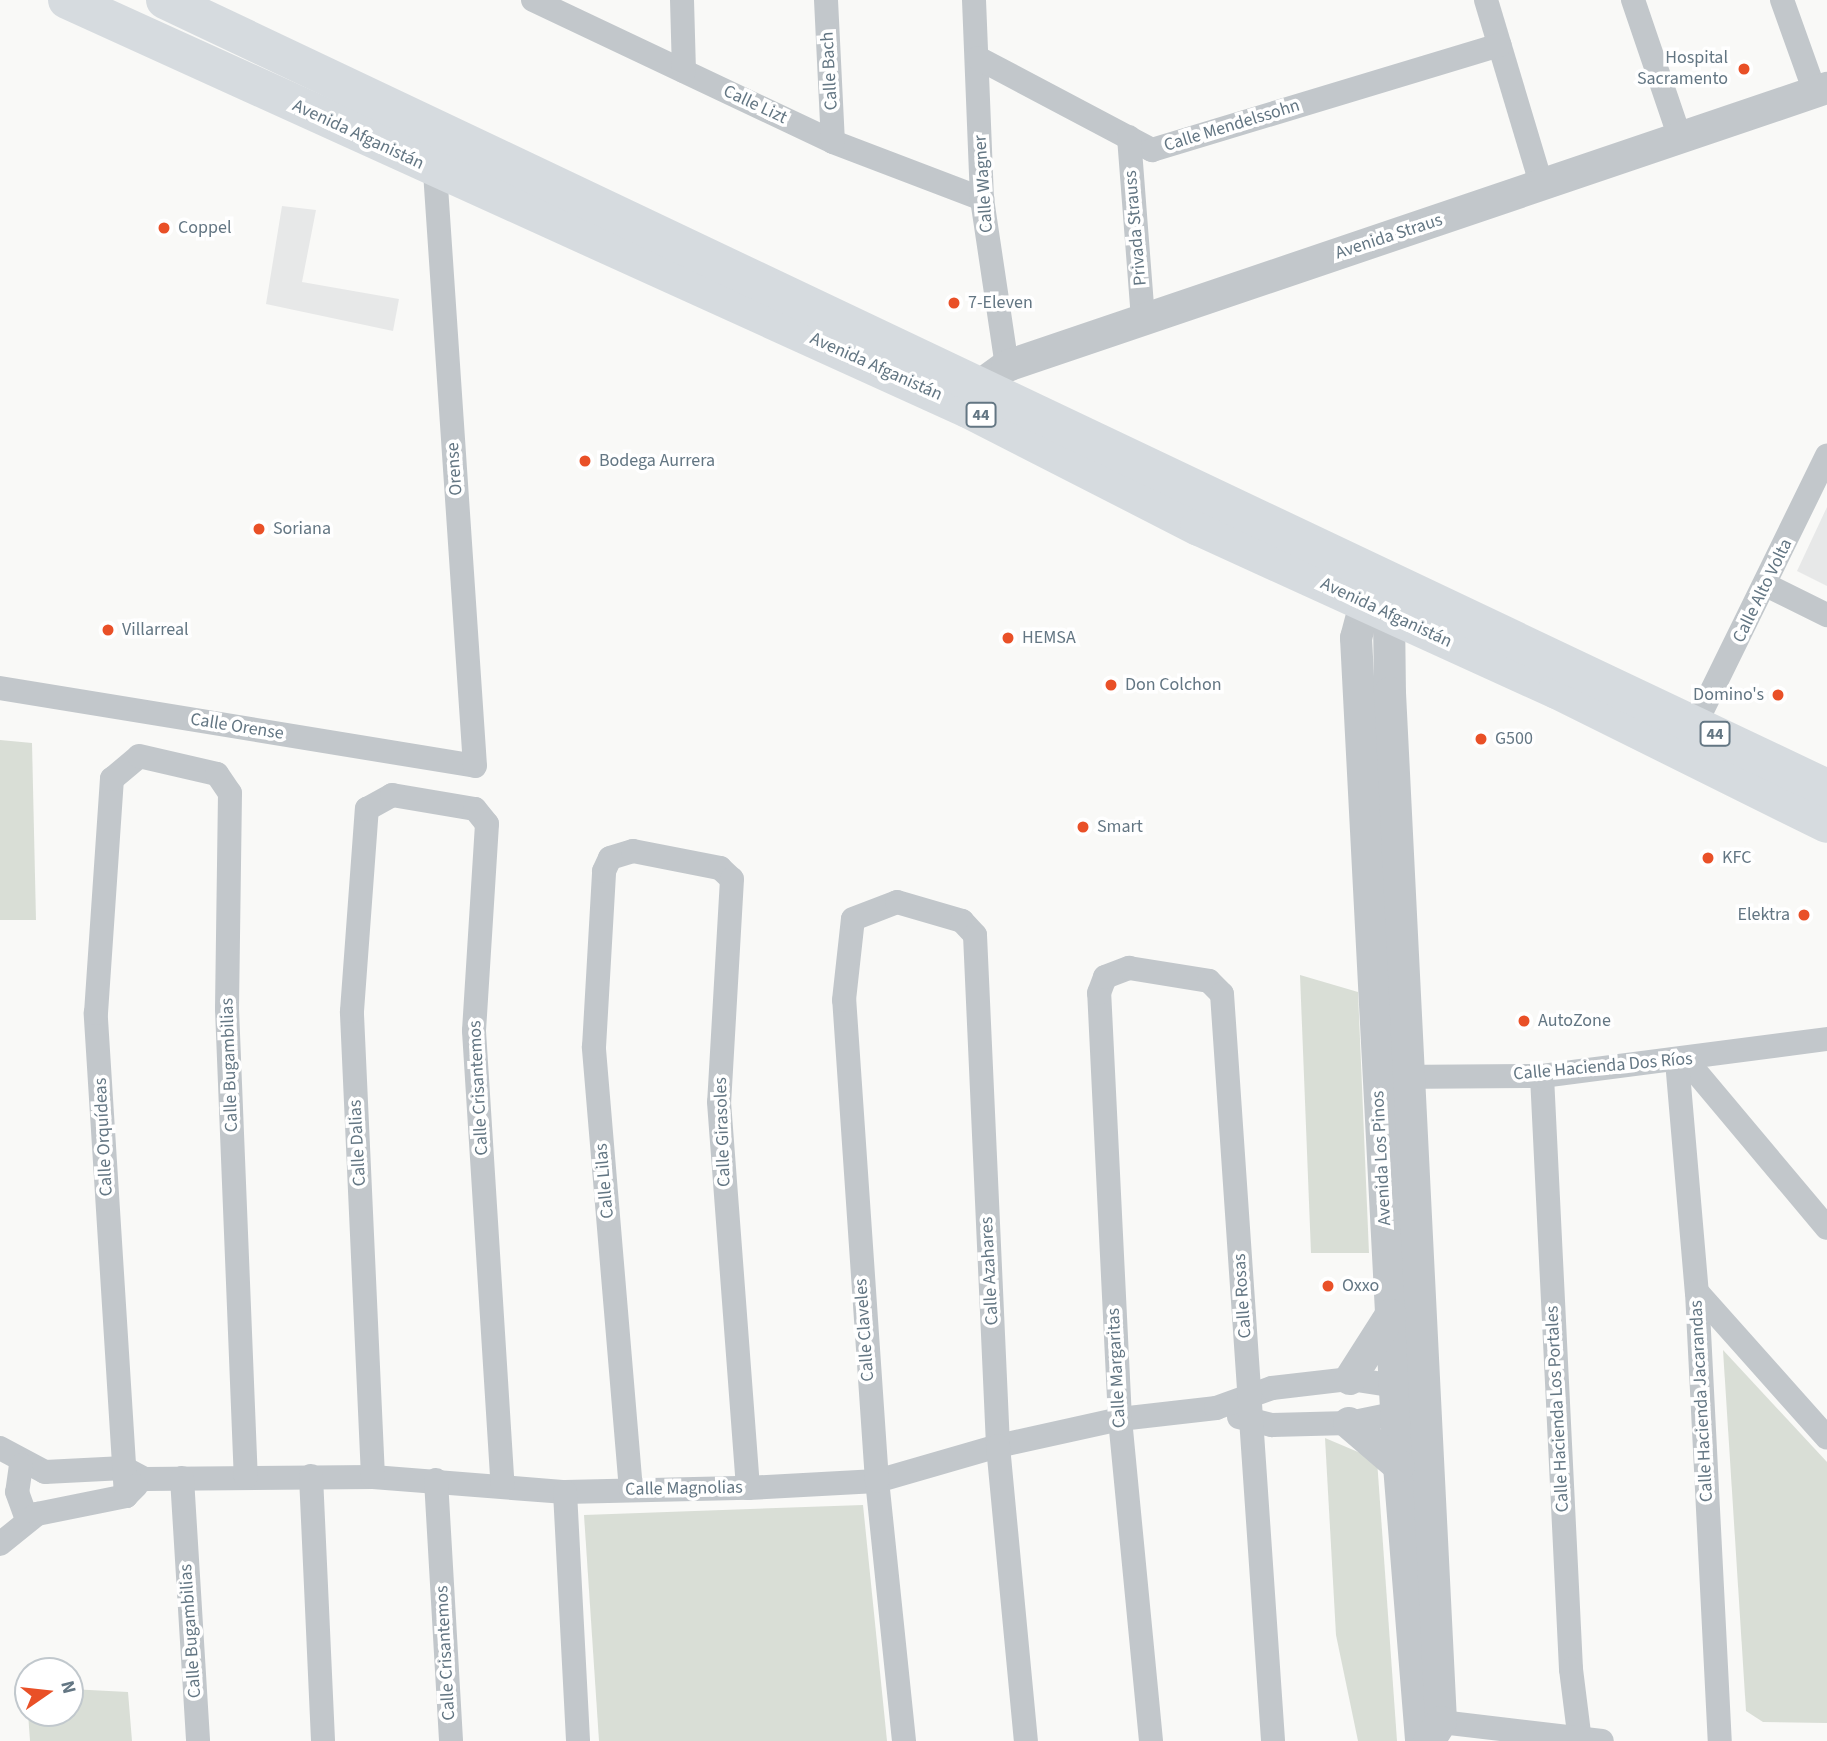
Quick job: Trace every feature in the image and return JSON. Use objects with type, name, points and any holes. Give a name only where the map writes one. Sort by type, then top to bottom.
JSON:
[{"type":"main road","name":"Avenida Afganistán","points":[[67,0],[435,171],[986,386]]},
{"type":"main road","points":[[94,0],[146,20],[177,3]]},
{"type":"main road","name":"Avenida Afganistán","points":[[177,3],[986,386],[1381,596],[1827,824]]},
{"type":"main road","name":"Avenida Afganistán","points":[[1381,596],[1696,725],[1827,788]]},
{"type":"street","points":[[682,0],[684,71]]},
{"type":"street","name":"Calle Bach","points":[[826,0],[834,142]]},
{"type":"street","name":"Calle Wagner","points":[[974,0],[978,58],[986,386]]},
{"type":"street","points":[[1486,0],[1542,187]]},
{"type":"street","points":[[1633,0],[1680,138]]},
{"type":"street","points":[[1782,0],[1821,90]]},
{"type":"street","name":"Calle Lizt","points":[[541,2],[834,142],[982,199]]},
{"type":"street","name":"Calle Mendelssohn","points":[[978,58],[1152,150],[1500,44]]},
{"type":"street","name":"Avenida Straus","points":[[986,386],[1143,319],[1542,187],[1821,90]]},
{"type":"street","name":"Privada Strauss","points":[[1129,136],[1143,319]]},
{"type":"street","name":"Orense","points":[[435,171],[475,766]]},
{"type":"street","name":"Calle Alto Volta","points":[[1696,725],[1768,586],[1827,456]]},
{"type":"street","points":[[1768,586],[1827,615]]},
{"type":"street","name":"Avenida Los Pinos","points":[[1381,596],[1411,1077],[1411,1399],[1427,1731]]},
{"type":"street","name":"Avenida Los Pinos","points":[[1381,596],[1356,638],[1391,1315],[1411,1399],[1399,1466],[1427,1731]]},
{"type":"street","name":"Calle Orense","points":[[0,688],[475,766]]},
{"type":"street","name":"Calle Bugambilias","points":[[112,779],[139,756],[157,756],[217,774],[230,793],[227,1009],[246,1477]]},
{"type":"street","name":"Calle Orquídeas","points":[[27,1519],[126,1496],[134,1473],[96,1013],[112,779]]},
{"type":"street","name":"Calle Crisantemos","points":[[367,809],[392,795],[475,810],[487,824],[474,1031],[503,1486]]},
{"type":"street","name":"Calle Dalias","points":[[367,809],[352,1011],[373,1477]]},
{"type":"street","name":"Calle Girasoles","points":[[604,871],[610,858],[633,851],[720,868],[732,879],[719,1102],[748,1488]]},
{"type":"street","name":"Calle Lilas","points":[[604,871],[594,1047],[631,1490]]},
{"type":"street","name":"Calle Azahares","points":[[853,919],[897,902],[962,921],[975,935],[998,1446],[1026,1741]]},
{"type":"street","name":"Calle Claveles","points":[[853,919],[844,1000],[848,1102],[877,1481],[904,1741]]},
{"type":"street","name":"Calle Rosas","points":[[1099,993],[1105,977],[1129,968],[1209,981],[1222,994],[1273,1741]]},
{"type":"street","name":"Calle Margaritas","points":[[1099,993],[1120,1419],[1152,1741]]},
{"type":"street","name":"Calle Hacienda Dos Ríos","points":[[1377,1077],[1542,1076],[1681,1061],[1827,1039]]},
{"type":"street","points":[[1681,1061],[1827,1228]]},
{"type":"street","name":"Calle Hacienda Jacarandas","points":[[1681,1061],[1697,1292],[1720,1741]]},
{"type":"street","name":"Calle Hacienda Los Portales","points":[[1542,1076],[1587,1740]]},
{"type":"street","points":[[1697,1292],[1827,1438]]},
{"type":"street","points":[[1350,1378],[1391,1315]]},
{"type":"street","name":"Calle Magnolias","points":[[0,1448],[21,1465],[45,1472],[134,1473],[182,1478],[373,1477],[565,1492],[748,1488],[877,1481],[998,1446],[1120,1419],[1216,1408],[1250,1394],[1350,1378],[1411,1399]]},
{"type":"street","points":[[1318,1383],[1335,1422],[1399,1466]]},
{"type":"street","name":"Calle Magnolias","points":[[1216,1408],[1252,1422],[1335,1422],[1411,1399]]},
{"type":"street","points":[[0,1544],[27,1519],[17,1492],[21,1465]]},
{"type":"street","points":[[312,1476],[323,1741]]},
{"type":"street","name":"Calle Bugambilias","points":[[182,1478],[198,1741]]},
{"type":"street","name":"Calle Crisantemos","points":[[436,1480],[451,1741]]},
{"type":"street","points":[[565,1492],[578,1741]]},
{"type":"street","points":[[1427,1731],[1587,1740]]},
{"type":"shaded area","points":[[282,206],[316,210],[302,282],[399,299],[393,331],[266,304]]},
{"type":"shaded area","points":[[1827,507],[1827,586],[1797,571]]},
{"type":"shaded area","points":[[0,740],[32,743],[36,920],[0,920]]},
{"type":"shaded area","points":[[1300,975],[1358,992],[1369,1253],[1311,1253]]},
{"type":"shaded area","points":[[1723,1350],[1827,1462],[1827,1723],[1763,1722],[1746,1711]]},
{"type":"shaded area","points":[[1325,1438],[1377,1460],[1397,1741],[1358,1741],[1336,1635]]},
{"type":"shaded area","points":[[863,1505],[887,1741],[599,1741],[584,1515]]},
{"type":"shaded area","points":[[84,1690],[128,1692],[132,1741],[30,1741],[29,1727],[84,1727]]},
{"type":"place","name":"Hospital Sacramento","points":[[1744,69]]},
{"type":"place","name":"Coppel","points":[[164,228]]},
{"type":"place","name":"7-Eleven","points":[[954,303]]},
{"type":"place","name":"Bodega Aurrera","points":[[585,461]]},
{"type":"place","name":"Soriana","points":[[259,529]]},
{"type":"place","name":"Villarreal","points":[[108,630]]},
{"type":"place","name":"HEMSA","points":[[1008,638]]},
{"type":"place","name":"Don Colchon","points":[[1111,685]]},
{"type":"place","name":"Domino's","points":[[1778,695]]},
{"type":"place","name":"G500","points":[[1481,739]]},
{"type":"place","name":"Smart","points":[[1083,827]]},
{"type":"place","name":"KFC","points":[[1708,858]]},
{"type":"place","name":"Elektra","points":[[1804,915]]},
{"type":"place","name":"AutoZone","points":[[1524,1021]]},
{"type":"place","name":"Oxxo","points":[[1328,1286]]}]
